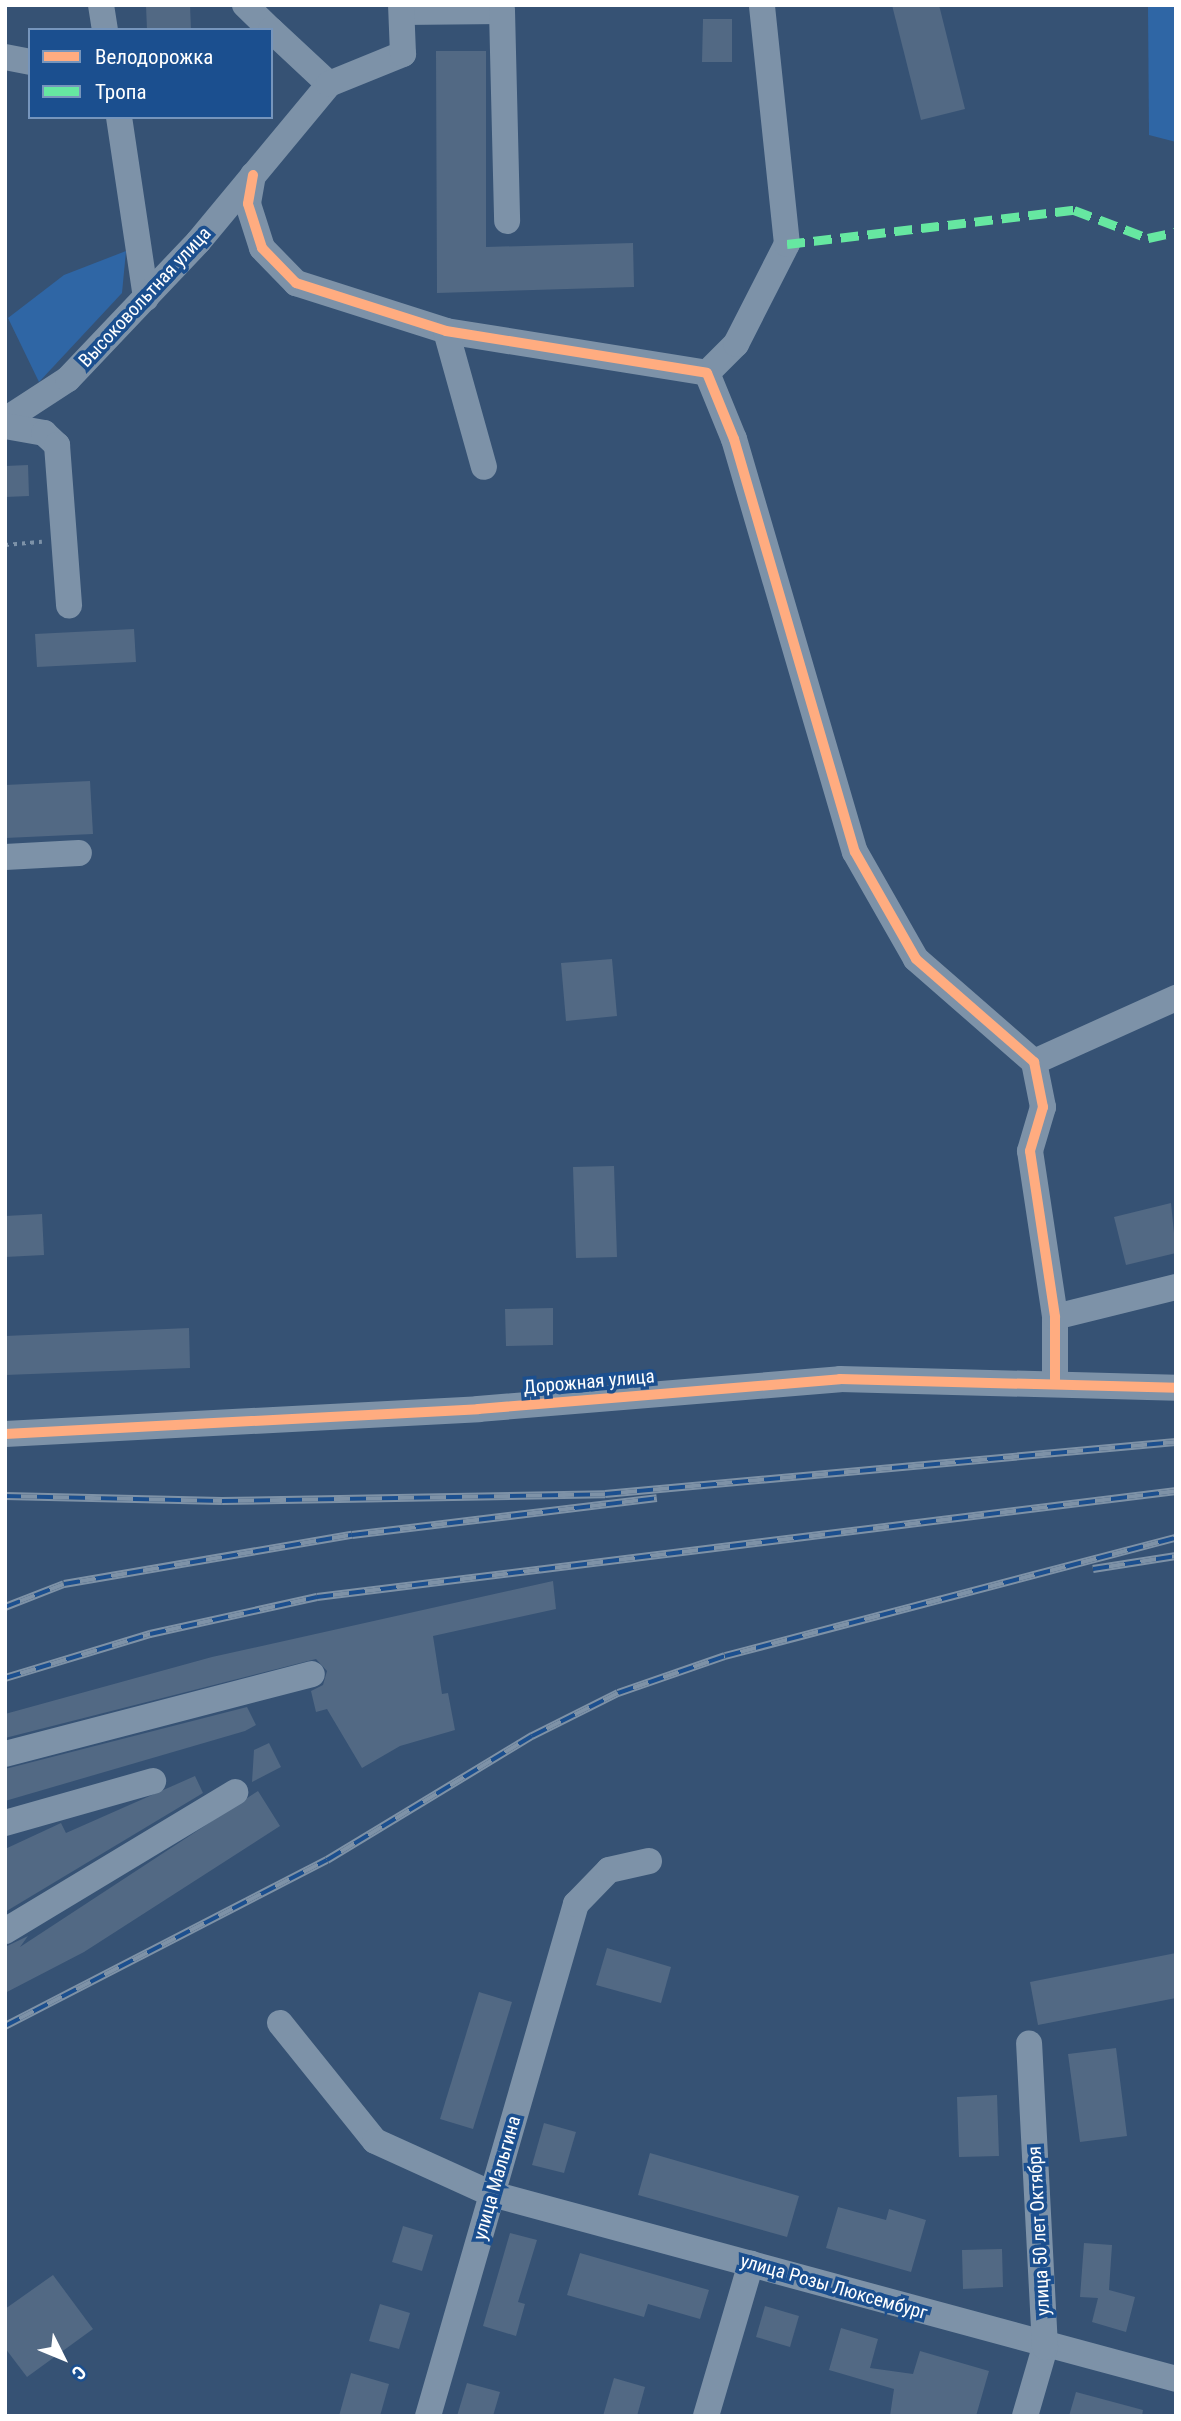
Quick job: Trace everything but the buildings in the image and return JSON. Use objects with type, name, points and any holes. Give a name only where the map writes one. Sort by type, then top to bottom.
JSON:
[{"type":"street","points":[[102,5],[105,28]]},
{"type":"street","points":[[245,5],[269,28]]},
{"type":"street","points":[[707,373],[736,344],[787,244],[762,5]]},
{"type":"street","points":[[273,32],[329,84],[403,54],[402,9],[502,11],[507,221]]},
{"type":"street","points":[[5,57],[28,62]]},
{"type":"street","name":"Высоковольтная улица","points":[[5,420],[68,379],[146,298],[329,84]]},
{"type":"street","points":[[119,119],[146,298]]},
{"type":"street","points":[[261,165],[248,204],[262,248],[296,283],[446,331],[707,373]]},
{"type":"street","points":[[446,331],[484,467]]},
{"type":"street","points":[[707,373],[734,439],[855,852],[916,959],[1034,1062],[1043,1107],[1030,1151],[1055,1317],[1055,1383]]},
{"type":"street","points":[[5,426],[44,433],[57,445],[69,606]]},
{"type":"street","points":[[5,857],[79,853]]},
{"type":"street","points":[[1034,1062],[1176,998]]},
{"type":"street","points":[[1055,1317],[1176,1287]]},
{"type":"street","name":"Дорожная улица","points":[[5,1434],[478,1409],[840,1379],[1176,1388]]},
{"type":"street","points":[[5,1754],[312,1674]]},
{"type":"street","points":[[5,1823],[153,1781]]},
{"type":"street","points":[[5,1931],[235,1793]]},
{"type":"street","name":"улица Мальгина","points":[[428,2416],[576,1903],[595,1881],[609,1870],[649,1861]]},
{"type":"street","name":"улица Розы Люксембург","points":[[280,2023],[375,2141],[492,2194],[751,2263],[1045,2347],[1176,2379]]},
{"type":"street","name":"улица 50 лет Октября","points":[[1026,2416],[1045,2347],[1029,2043]]},
{"type":"street","points":[[706,2416],[751,2263]]},
{"type":"path","points":[[5,545],[66,540]]},
{"type":"shaded area","points":[[1148,5],[1176,5],[1176,142],[1149,135]]},
{"type":"shaded area","points":[[126,251],[122,293],[39,382],[8,318],[64,275]]},
{"type":"railway","points":[[5,1496],[222,1501],[605,1494],[1176,1442]]},
{"type":"railway","points":[[5,1678],[150,1634],[317,1597],[1176,1491]]},
{"type":"railway","points":[[5,1607],[64,1584],[352,1535],[657,1498]]},
{"type":"railway","points":[[5,2026],[327,1860],[532,1736],[618,1693],[725,1656],[1176,1538]]},
{"type":"railway","points":[[1093,1569],[1176,1556]]},
{"type":"marked path","points":[[787,244],[1074,210],[1148,238],[1176,232]]},
{"type":"cycle path","points":[[253,175],[248,204],[262,248],[296,283],[446,331],[707,373],[734,439],[855,852],[916,959],[1034,1062],[1043,1107],[1030,1151],[1055,1317],[1055,1383]]},
{"type":"cycle path","points":[[5,1434],[478,1409],[840,1379],[1176,1388]]}]
